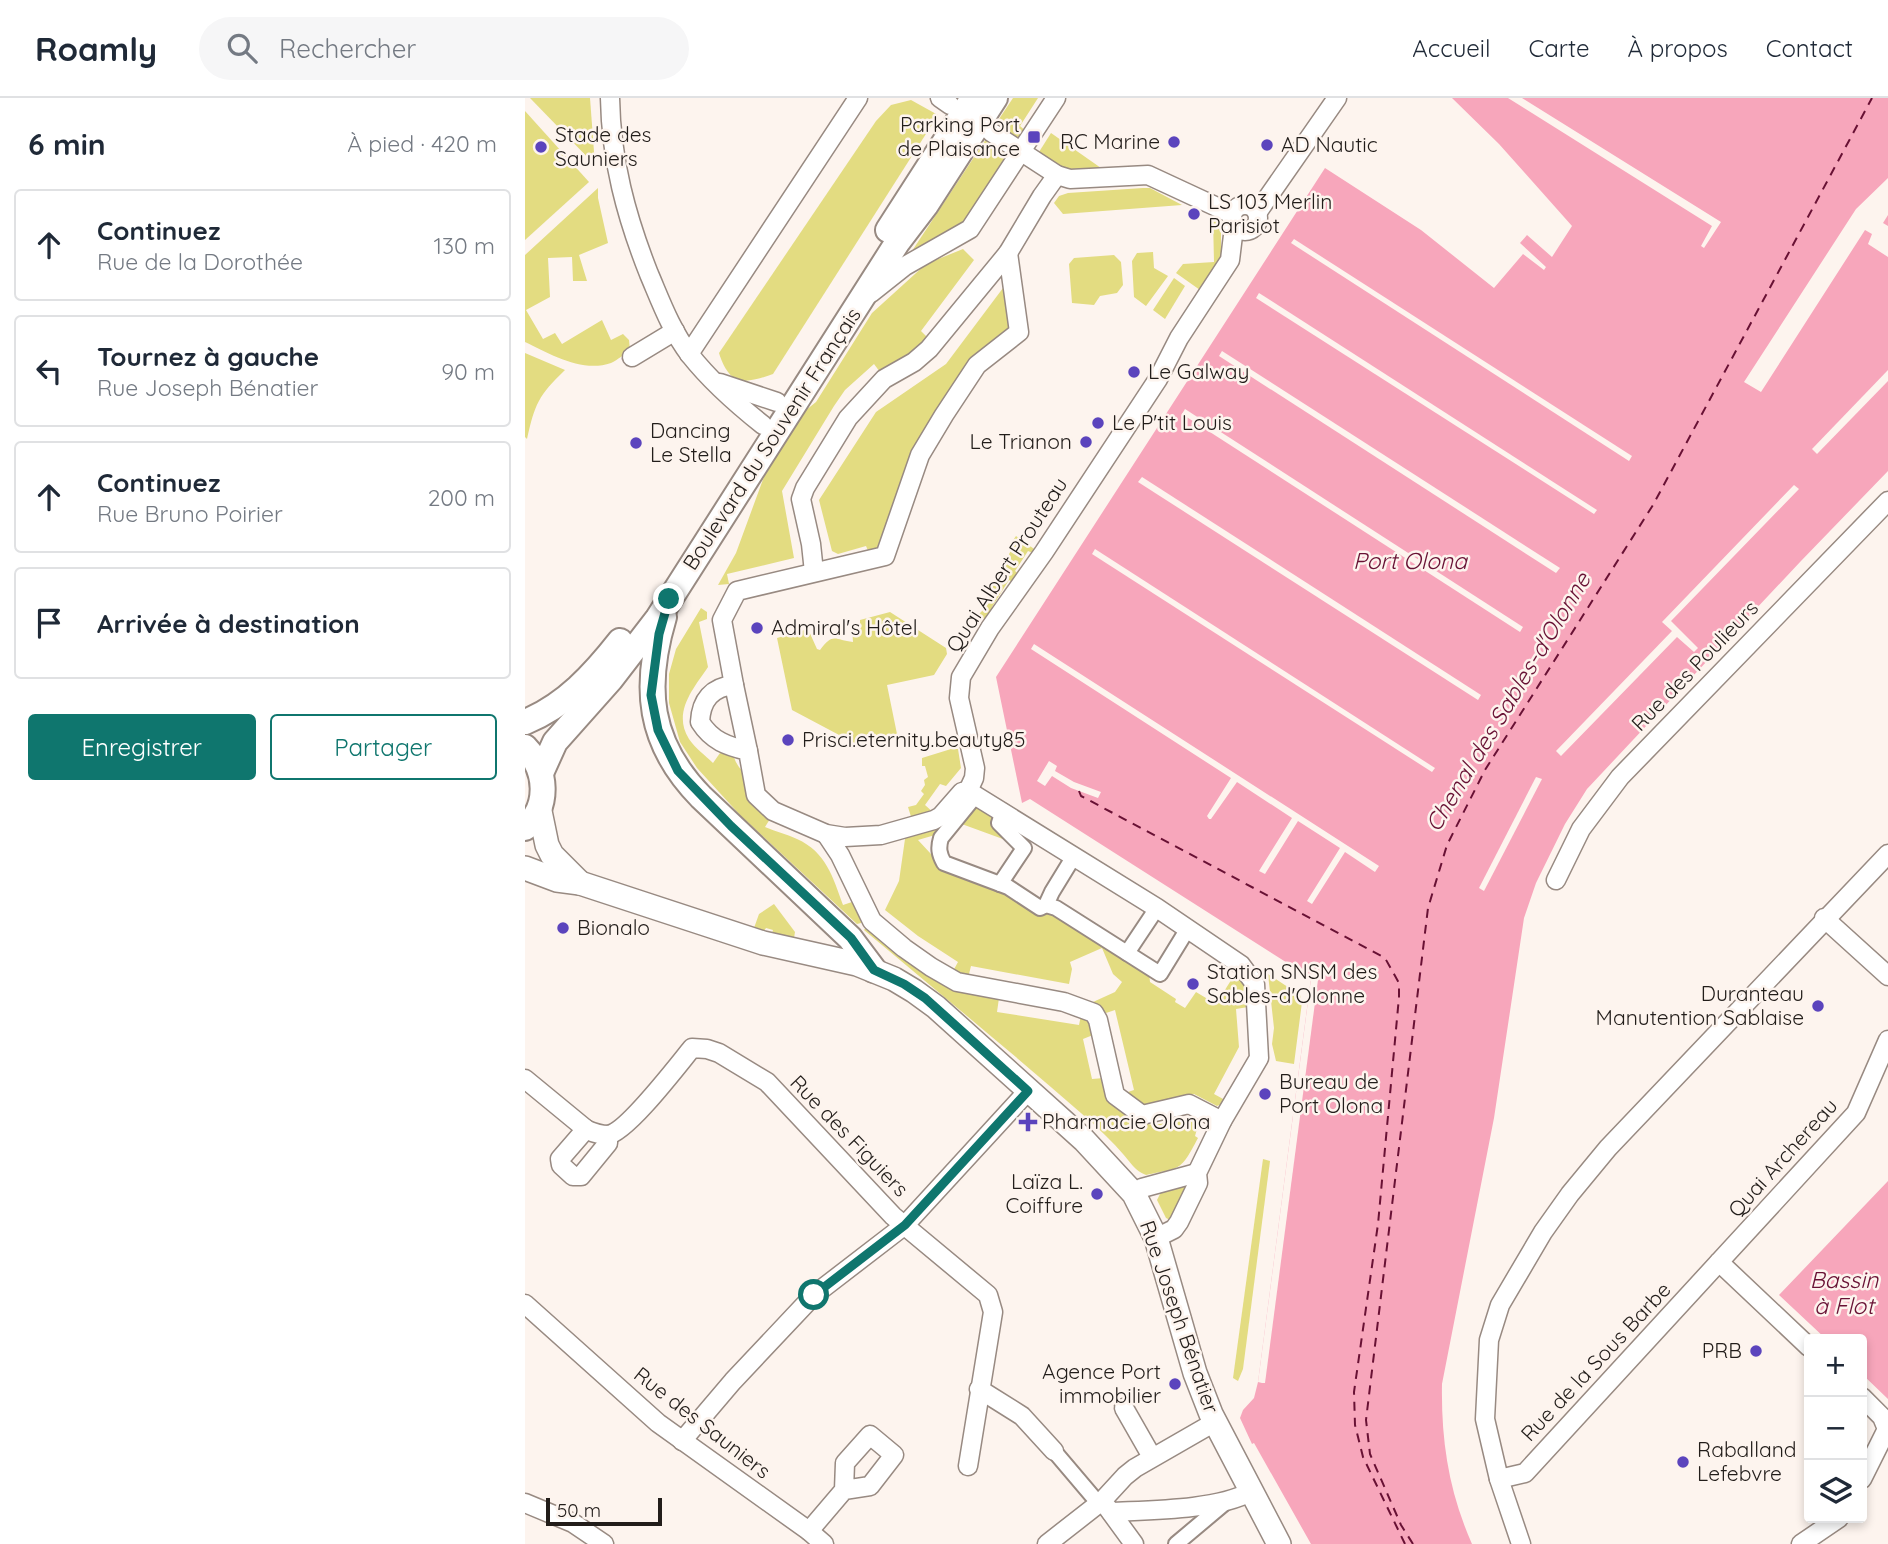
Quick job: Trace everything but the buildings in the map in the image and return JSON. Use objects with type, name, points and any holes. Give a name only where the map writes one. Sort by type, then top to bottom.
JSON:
[{"type":"main road","name":"Boulevard du Souvenir Français","points":[[525,722],[545,713],[567,698],[602,664],[632,626],[974,98]]},
{"type":"main road","name":"Boulevard du Souvenir Français","points":[[541,773],[555,742],[625,663],[669,599],[897,243],[926,205],[995,98]]},
{"type":"main road","points":[[669,599],[659,634],[651,695],[658,730],[671,760],[701,797],[851,938],[874,970]]},
{"type":"main road","points":[[525,747],[536,760],[543,787],[532,820]]},
{"type":"street","points":[[610,98],[616,168],[624,204],[636,244],[675,331],[689,354],[743,410],[763,425]]},
{"type":"street","points":[[689,354],[858,98]]},
{"type":"street","points":[[856,307],[905,266],[970,229],[1056,98]]},
{"type":"street","points":[[991,132],[1057,175],[1070,179],[1148,175],[1233,221],[1242,232],[1251,230],[1257,223],[1257,213],[1337,98]]},
{"type":"street","points":[[814,572],[801,499],[805,488],[848,418],[884,379],[929,349],[1009,253],[1057,175]]},
{"type":"street","name":"Quai Albert Prouteau","points":[[972,793],[975,768],[959,698],[961,677],[990,628],[1044,552],[1158,379],[1179,338],[1230,260],[1233,221]]},
{"type":"street","points":[[1009,253],[1019,332],[977,365],[920,455],[885,556],[737,592],[722,620],[756,795],[773,811],[826,834],[854,838],[889,834],[941,816],[963,792],[972,793],[1157,908],[1241,965],[1253,979],[1257,990],[1259,1058],[1222,1121],[1197,1173],[1198,1183],[1179,1222],[1174,1229],[1156,1238]]},
{"type":"street","points":[[632,357],[675,331]]},
{"type":"street","points":[[717,382],[777,402]]},
{"type":"street","name":"Rue des Poulieurs","points":[[1556,880],[1581,829],[1620,777],[1888,501]]},
{"type":"street","points":[[734,685],[715,690],[708,696],[701,710],[700,722],[715,739],[748,751]]},
{"type":"street","points":[[972,793],[941,838],[939,855],[944,863],[1000,884],[1040,908],[1047,905],[1056,908],[1160,974],[1187,930]]},
{"type":"street","points":[[1000,884],[1024,848],[999,823],[1003,811]]},
{"type":"street","name":"Rue Joseph Bénatier","points":[[532,820],[552,855],[580,883]]},
{"type":"street","points":[[826,834],[840,855],[870,918],[904,948],[957,982],[1041,997],[1089,1010],[1098,1020],[1115,1095],[1128,1106],[1142,1115],[1188,1104],[1222,1121]]},
{"type":"street","points":[[1521,1544],[1499,1479],[1485,1419],[1489,1340],[1500,1305],[1543,1232],[1608,1148],[1824,918],[1888,854]]},
{"type":"street","points":[[1047,905],[1074,856]]},
{"type":"street","name":"Rue Joseph Bénatier","points":[[525,868],[557,880],[580,883],[763,943],[839,959],[874,970],[904,984],[925,998],[1084,1140],[1133,1194],[1156,1238],[1195,1373],[1215,1422],[1278,1544]]},
{"type":"street","points":[[1127,953],[1157,908]]},
{"type":"street","points":[[1824,918],[1888,976]]},
{"type":"street","name":"Quai Archereau","points":[[1719,1262],[1856,1113],[1888,1040]]},
{"type":"street","name":"Rue des Figuiers","points":[[586,1129],[560,1159],[561,1165],[573,1176],[581,1176],[608,1143],[608,1135],[625,1127],[692,1048],[719,1053],[767,1082],[905,1225],[988,1295],[993,1312],[968,1466]]},
{"type":"street","points":[[525,1079],[586,1129],[608,1135]]},
{"type":"street","points":[[682,1441],[733,1381],[814,1295],[905,1225],[1028,1091]]},
{"type":"street","points":[[1133,1194],[1142,1188],[1197,1173]]},
{"type":"street","points":[[1719,1262],[1804,1342]]},
{"type":"street","name":"Rue de la Sous Barbe","points":[[1499,1479],[1525,1473],[1719,1262]]},
{"type":"street","name":"Rue des Sauniers","points":[[525,1304],[658,1423],[824,1544]]},
{"type":"street","points":[[979,1389],[1022,1416],[1104,1506],[1134,1544]]},
{"type":"street","points":[[1867,1402],[1882,1417],[1887,1429],[1867,1469]]},
{"type":"street","points":[[1124,1408],[1152,1457]]},
{"type":"street","points":[[1047,1544],[1104,1506],[1125,1476],[1152,1457],[1215,1422]]},
{"type":"street","points":[[809,1531],[844,1490]]},
{"type":"street","points":[[1104,1506],[1227,1500],[1250,1492]]},
{"type":"street","points":[[1176,1544],[1227,1500]]},
{"type":"street","points":[[525,1503],[573,1523],[604,1544]]},
{"type":"street","points":[[1801,1544],[1832,1523]]},
{"type":"shaded area","points":[[530,98],[590,98],[595,165]]},
{"type":"shaded area","points":[[1013,98],[1038,98],[1020,126],[1028,133],[1022,138],[995,125]]},
{"type":"shaded area","points":[[911,100],[938,115],[773,374],[745,381],[733,377],[727,371],[719,353],[876,121],[891,105]]},
{"type":"shaded area","name":"Stade des Sauniers","points":[[525,111],[589,182],[525,240]]},
{"type":"shaded area","points":[[1051,133],[1101,168],[1099,172],[1073,173],[1039,152]]},
{"type":"shaded area","points":[[986,139],[1010,156],[972,218],[908,257]]},
{"type":"shaded area","points":[[598,188],[608,243],[579,255],[587,281],[573,281],[572,257],[548,258],[550,297],[526,310],[543,339],[555,333],[562,344],[602,320],[611,340],[623,334],[629,340],[630,350],[616,360],[589,366],[567,361],[525,342],[525,255]]},
{"type":"shaded area","points":[[1150,188],[1182,205],[1063,214],[1054,203],[1059,196],[1068,193]]},
{"type":"shaded area","points":[[1213,219],[1219,220],[1221,225],[1221,257],[1200,290],[1176,273],[1183,264],[1214,262]]},
{"type":"shaded area","points":[[963,249],[974,260],[921,331],[929,339],[883,376],[874,364],[845,390],[782,491],[794,558],[727,574],[729,584],[718,585],[736,553],[765,474],[800,415],[816,402],[872,313],[926,264]]},
{"type":"shaded area","points":[[1153,252],[1154,268],[1168,276],[1146,306],[1134,297],[1132,261],[1137,253]]},
{"type":"shaded area","points":[[1114,255],[1121,262],[1123,285],[1117,293],[1100,296],[1094,305],[1072,303],[1069,264],[1074,258]]},
{"type":"shaded area","points":[[1174,278],[1185,286],[1165,319],[1153,310]]},
{"type":"shaded area","points":[[1006,284],[1012,330],[971,364],[891,539],[870,555],[866,546],[838,554],[832,551],[819,500],[876,412],[946,364]]},
{"type":"shaded area","points":[[525,353],[565,370],[539,401],[527,439],[525,437]]},
{"type":"shaded area","points":[[1016,536],[1037,551],[1035,554],[1028,551],[1015,571],[1020,575],[1014,583],[1009,580],[992,607],[996,611],[989,622],[978,615],[985,608],[983,602],[1002,572],[999,569],[1011,559],[1009,554],[1014,546],[1011,543]]},
{"type":"shaded area","points":[[701,608],[707,612],[707,619],[699,622],[708,667],[691,692],[684,710],[684,729],[689,739],[713,763],[720,753],[734,757],[747,777],[756,805],[770,819],[765,827],[807,844],[822,858],[843,905],[855,901],[862,916],[861,923],[857,924],[740,815],[697,768],[680,742],[669,703],[669,674],[676,649]]},
{"type":"shaded area","points":[[890,612],[946,648],[947,654],[934,675],[887,685],[897,734],[858,745],[792,710],[777,638],[808,629],[817,649],[820,650],[831,639],[853,642],[852,627],[860,624],[860,620]]},
{"type":"shaded area","points":[[958,749],[961,768],[946,786],[940,784],[925,805],[935,814],[913,823],[908,807],[916,805],[924,794],[921,791],[925,785],[924,780],[928,777],[925,766],[922,766],[922,758]]},
{"type":"shaded area","points":[[971,803],[1028,839],[1025,843],[1011,842],[959,823]]},
{"type":"shaded area","points":[[942,822],[950,825],[935,835],[918,840],[943,867],[1055,912],[1149,972],[1150,982],[1185,1008],[1196,992],[1216,1004],[1235,974],[1241,977],[1248,990],[1235,992],[1236,1005],[1248,1004],[1248,1007],[1236,1009],[1239,1047],[1214,1094],[1225,1100],[1224,1103],[1217,1106],[1194,1094],[1142,1106],[1122,1094],[1134,1090],[1115,1010],[1106,1013],[1093,1002],[1115,992],[1122,982],[1113,974],[1102,948],[1070,962],[1072,969],[1069,984],[971,966],[968,978],[952,973],[958,962],[885,910],[899,881],[906,832]]},
{"type":"shaded area","points":[[774,904],[795,932],[794,938],[772,933],[773,930],[766,928],[764,931],[754,928],[759,914]]},
{"type":"shaded area","points":[[868,925],[999,998],[997,1012],[1079,1025],[1081,1015],[1088,1017],[1093,1035],[1083,1039],[1092,1079],[1104,1078],[1128,1110],[1144,1123],[1151,1125],[1185,1118],[1199,1122],[1201,1130],[1197,1129],[1195,1136],[1198,1138],[1183,1163],[1174,1169],[1146,1175],[1139,1171],[1089,1120],[864,930]]},
{"type":"shaded area","points":[[1268,974],[1300,995],[1302,1002],[1294,1064],[1276,1061],[1272,1044],[1274,1028]]},
{"type":"shaded area","points":[[1263,1159],[1270,1161],[1243,1369],[1238,1381],[1233,1378]]},
{"type":"shaded area","points":[[1190,1185],[1172,1221],[1166,1218],[1157,1200],[1161,1192]]},
{"type":"water","name":"Port Olona","points":[[1452,98],[1888,98],[1888,471],[1587,789],[1565,824],[1536,883],[1524,918],[1494,1118],[1442,1384],[1448,1466],[1457,1505],[1472,1544],[1311,1544],[1254,1443],[1252,1444],[1240,1418],[1243,1410],[1254,1398],[1258,1382],[1311,978],[1030,799],[1022,803],[996,677],[1325,168],[1421,230],[1494,288],[1523,254],[1544,270],[1546,267],[1520,243],[1527,235],[1552,257],[1572,226],[1499,144]]},
{"type":"water","name":"Bassin à Flot","points":[[1888,1181],[1888,1399],[1867,1379],[1867,1334],[1821,1334],[1779,1295]]},
{"type":"pier","points":[[1508,98],[1522,98],[1721,222],[1704,248],[1701,246],[1712,226]]},
{"type":"pier","points":[[1888,178],[1888,215],[1883,223],[1888,226],[1888,257],[1868,244],[1872,234],[1865,230],[1761,392],[1744,382],[1856,209]]},
{"type":"pier","points":[[1294,239],[1632,456],[1629,461],[1291,243]]},
{"type":"pier","points":[[1259,293],[1597,510],[1594,514],[1256,298]]},
{"type":"pier","points":[[1222,351],[1560,568],[1556,573],[1219,356]]},
{"type":"pier","points":[[1888,370],[1888,381],[1817,454],[1812,449]]},
{"type":"pier","points":[[1185,409],[1523,627],[1520,632],[1182,414]]},
{"type":"pier","points":[[1142,477],[1481,695],[1478,700],[1138,482]]},
{"type":"pier","points":[[1794,485],[1799,489],[1671,621],[1698,648],[1694,652],[1677,637],[1561,756],[1556,751],[1672,631],[1662,622]]},
{"type":"pier","points":[[1095,549],[1435,768],[1432,772],[1092,554]]},
{"type":"pier","points":[[1034,644],[1379,866],[1375,872],[1345,852],[1312,904],[1307,901],[1340,848],[1298,821],[1265,874],[1259,871],[1292,818],[1237,782],[1209,819],[1207,816],[1231,778],[1031,649]]},
{"type":"pier","points":[[1049,761],[1057,766],[1055,771],[1074,782],[1101,792],[1098,798],[1071,788],[1052,776],[1045,786],[1037,781]]},
{"type":"pier","points":[[1536,777],[1542,779],[1484,891],[1479,888]]},
{"type":"pier","points":[[1312,971],[1319,972],[1265,1383],[1262,1383],[1258,1382]]},
{"type":"ferry route","points":[[1413,1544],[1401,1525],[1370,1454],[1366,1420],[1428,908],[1447,845],[1485,770],[1653,505],[1872,98]]},
{"type":"ferry route","points":[[1079,791],[1081,796],[1385,958],[1399,983],[1378,1224],[1354,1392],[1355,1425],[1363,1457],[1405,1544]]},
{"type":"place","name":"Parking Port de Plaisance","points":[[1034,137]]},
{"type":"place","name":"RC Marine","points":[[1174,142]]},
{"type":"place","name":"AD Nautic","points":[[1267,145]]},
{"type":"place","name":"Stade des Sauniers","points":[[541,147]]},
{"type":"place","name":"LS 103 Merlin Parisiot","points":[[1194,214]]},
{"type":"place","name":"Le Galway","points":[[1134,372]]},
{"type":"place","name":"Le P'tit Louis","points":[[1098,423]]},
{"type":"place","name":"Le Trianon","points":[[1086,442]]},
{"type":"place","name":"Dancing Le Stella","points":[[636,443]]},
{"type":"place","name":"Admiral's Hôtel","points":[[757,628]]},
{"type":"place","name":"Prisci.eternity.beauty85","points":[[788,740]]},
{"type":"place","name":"Bionalo","points":[[563,928]]},
{"type":"place","name":"Station SNSM des Sables-d'Olonne","points":[[1193,984]]},
{"type":"place","name":"Duranteau Manutention Sablaise","points":[[1818,1006]]},
{"type":"place","name":"Bureau de Port Olona","points":[[1265,1094]]},
{"type":"place","name":"Pharmacie Olona","points":[[1028,1122]]},
{"type":"place","name":"Laïza L. Coiffure","points":[[1097,1194]]},
{"type":"place","name":"PRB","points":[[1756,1351]]},
{"type":"place","name":"Agence Port immobilier","points":[[1175,1384]]},
{"type":"place","name":"Raballand Lefebvre","points":[[1683,1462]]},
{"type":"route","points":[[669,599],[659,634],[651,695],[658,730],[678,771],[731,826],[851,938],[874,970],[904,984],[925,998],[1028,1091],[905,1225],[814,1295]]},
{"type":"water label","name":"Chenal des Sables-d'Olonne","points":[[1508,702]]}]
